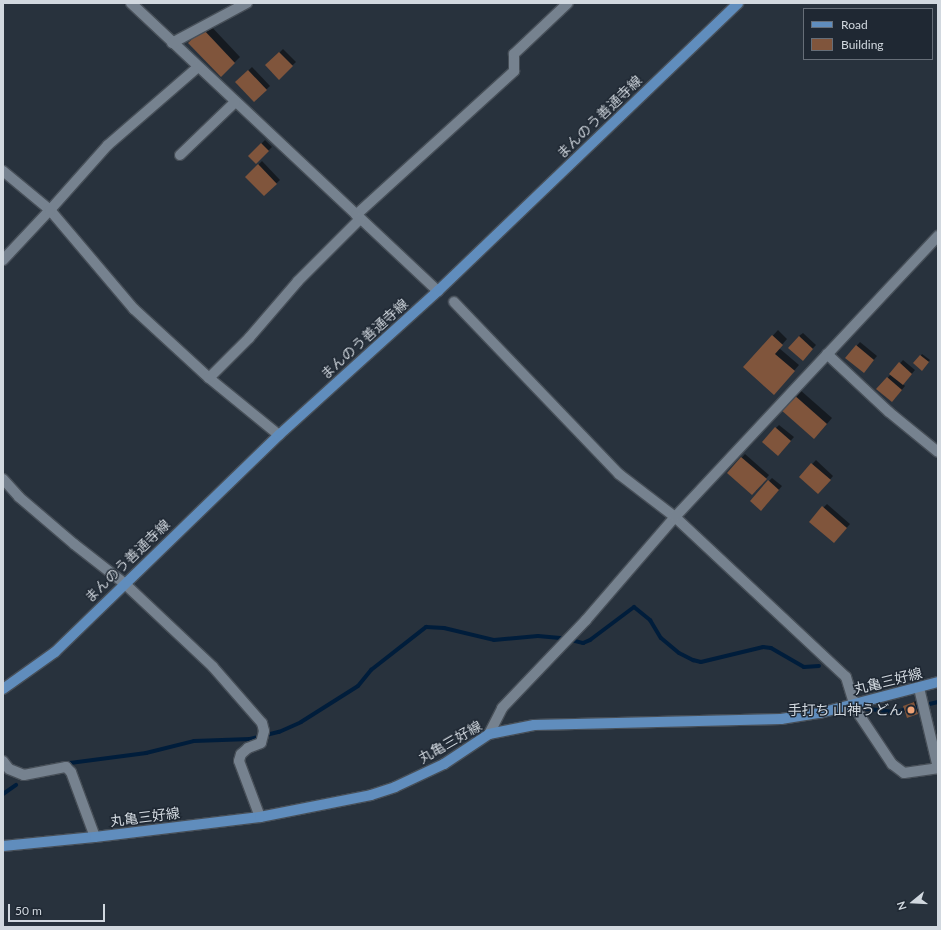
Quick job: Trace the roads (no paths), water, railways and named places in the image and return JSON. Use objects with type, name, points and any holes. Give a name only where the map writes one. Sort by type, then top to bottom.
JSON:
[{"type":"main road","name":"まんのう善通寺線","points":[[3,689],[55,652],[124,583],[279,435],[438,291],[738,3]]},
{"type":"main road","name":"丸亀三好線","points":[[3,846],[95,838],[260,817],[365,797],[396,787],[444,764],[489,734],[534,725],[781,720],[854,704],[920,692],[938,682]]},
{"type":"street","points":[[131,3],[438,291]]},
{"type":"street","points":[[172,43],[247,3]]},
{"type":"street","points":[[209,378],[249,338],[298,281],[358,217],[514,71],[514,54],[568,3]]},
{"type":"street","points":[[3,260],[108,145],[198,67]]},
{"type":"street","points":[[180,155],[235,102]]},
{"type":"street","points":[[3,171],[50,210],[134,309],[209,378],[279,435]]},
{"type":"street","points":[[489,734],[502,708],[575,632],[675,517],[938,236]]},
{"type":"street","points":[[454,302],[619,474],[675,517],[846,677],[854,704],[892,764],[904,773],[938,768],[920,692]]},
{"type":"street","points":[[827,354],[888,412],[938,452]]},
{"type":"street","points":[[3,479],[19,497],[68,539],[124,583],[213,667],[262,723],[264,731],[261,743],[248,748],[241,754],[239,761],[260,817]]},
{"type":"street","points":[[3,761],[9,769],[24,775],[66,766],[71,772],[95,838]]},
{"type":"waterway","points":[[70,763],[146,753],[194,741],[250,739],[279,732],[301,722],[358,686],[371,670],[426,627],[444,628],[494,640],[538,636],[563,638],[583,643],[590,640],[634,607],[650,620],[661,638],[679,653],[693,660],[701,662],[763,647],[771,648],[804,667],[819,666]]},
{"type":"waterway","points":[[861,708],[896,712],[938,702]]},
{"type":"waterway","points":[[3,794],[16,785]]},
{"type":"place","name":"手打ち 山神うどん","points":[[911,710]]}]
